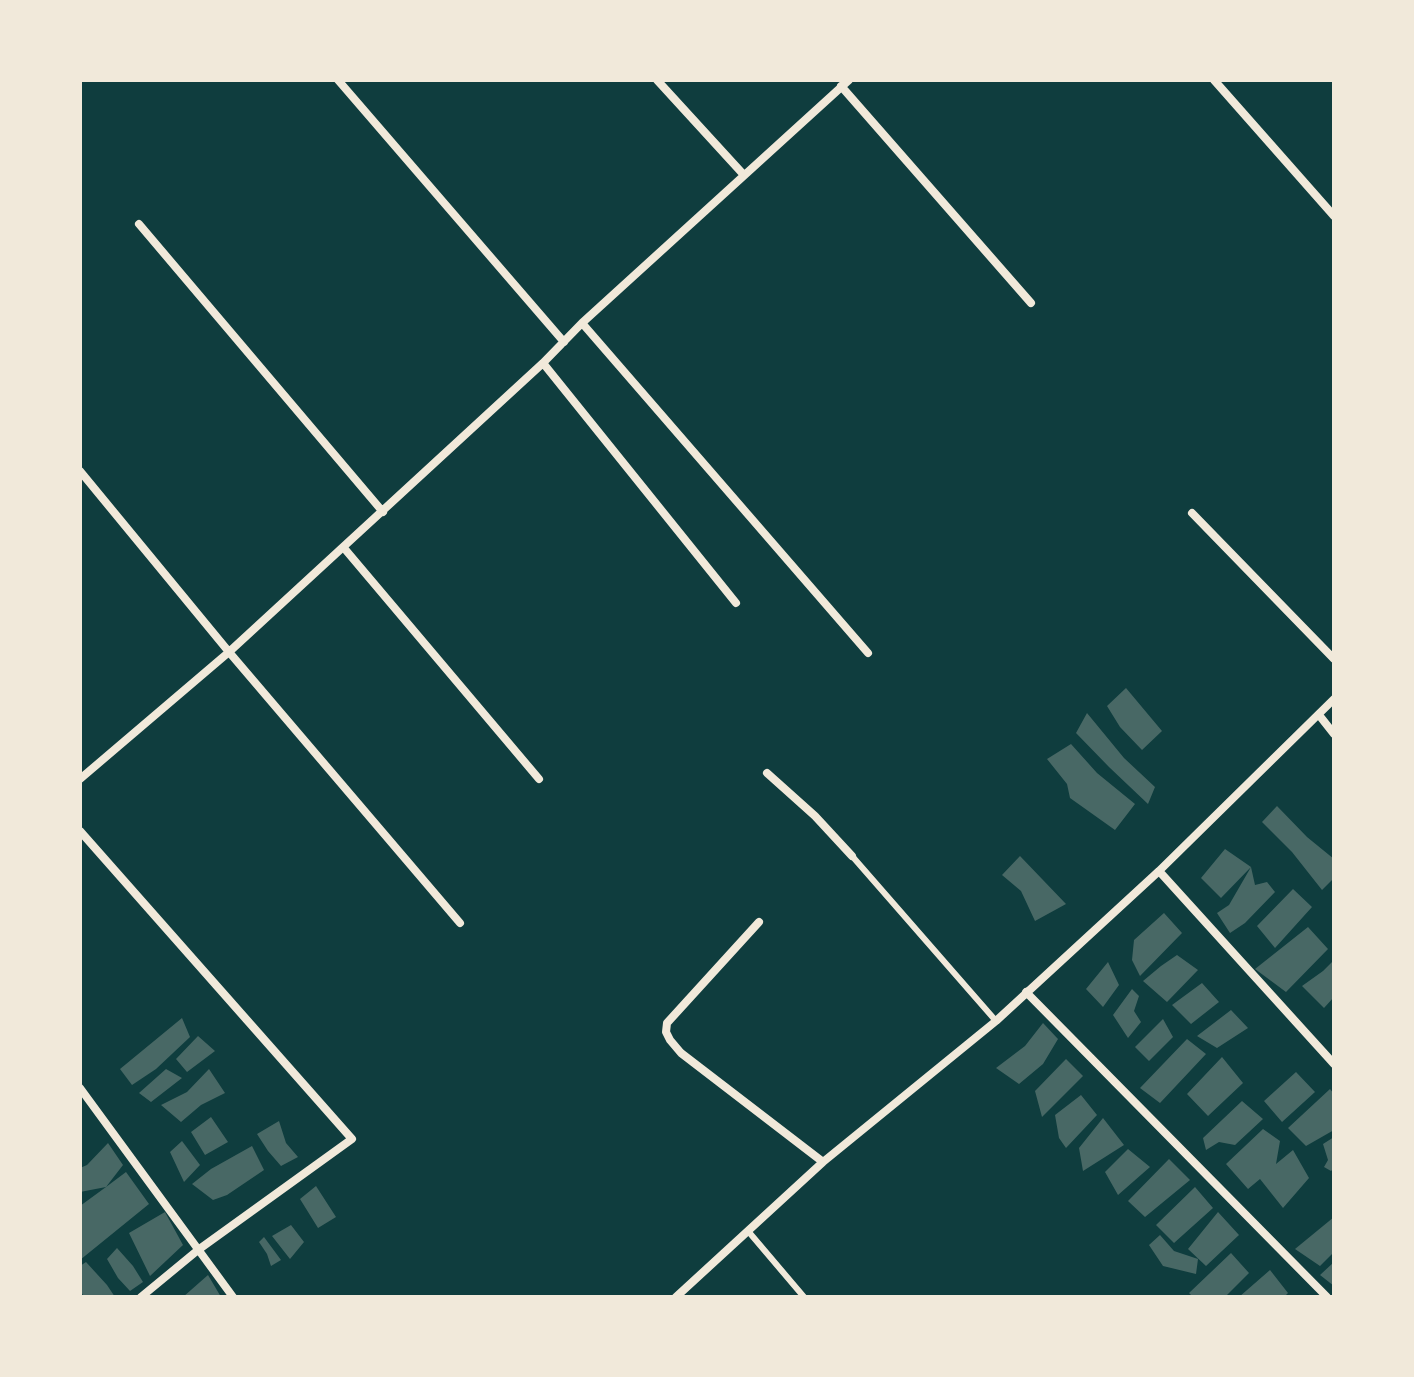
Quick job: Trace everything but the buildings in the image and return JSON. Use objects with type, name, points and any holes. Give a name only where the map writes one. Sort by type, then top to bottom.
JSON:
[{"type":"street","points":[[338,80],[564,342]]},
{"type":"street","points":[[657,80],[743,174]]},
{"type":"street","points":[[80,779],[229,652],[344,548],[582,323],[849,80]]},
{"type":"street","points":[[1214,80],[1334,216]]},
{"type":"street","points":[[841,86],[1031,303]]},
{"type":"street","points":[[139,224],[383,512]]},
{"type":"street","points":[[582,323],[868,653]]},
{"type":"street","points":[[543,363],[736,603]]},
{"type":"street","points":[[80,471],[229,652],[460,923]]},
{"type":"street","points":[[1192,513],[1334,659]]},
{"type":"street","points":[[344,548],[539,779]]},
{"type":"street","points":[[676,1297],[823,1162],[996,1021],[1159,871],[1334,699]]},
{"type":"street","points":[[1319,715],[1334,734]]},
{"type":"street","points":[[767,773],[815,816],[852,856]]},
{"type":"street","points":[[80,831],[352,1139],[198,1250],[141,1297]]},
{"type":"street","points":[[1159,871],[1334,1064]]},
{"type":"street","points":[[759,922],[667,1023],[666,1032],[681,1053],[823,1162]]},
{"type":"street","points":[[1026,992],[1327,1297]]},
{"type":"street","points":[[80,1088],[233,1297]]},
{"type":"lane","points":[[852,856],[996,1021]]},
{"type":"lane","points":[[748,1231],[804,1297]]}]
